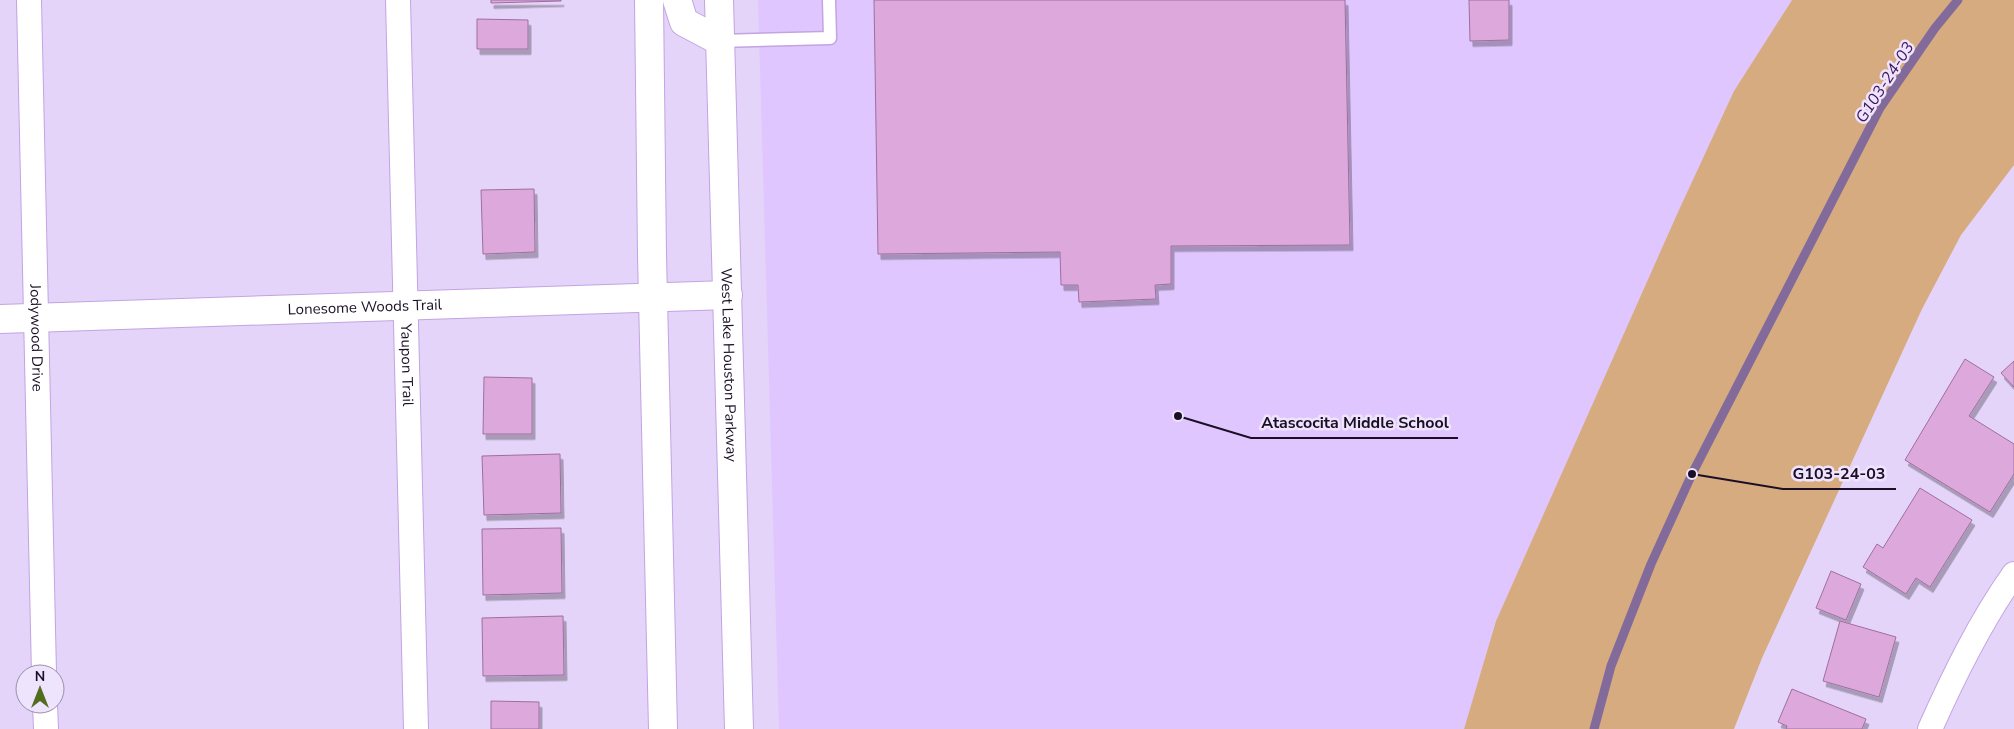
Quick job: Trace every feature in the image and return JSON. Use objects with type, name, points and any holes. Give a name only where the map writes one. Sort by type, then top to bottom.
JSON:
[{"type":"main road","points":[[649,0],[653,297],[664,729]]},
{"type":"main road","points":[[677,0],[684,22],[720,42]]},
{"type":"main road","name":"West Lake Houston Parkway","points":[[719,0],[739,729]]},
{"type":"main road","name":"Lonesome Woods Trail","points":[[0,319],[728,295]]},
{"type":"street","name":"Jodywood Drive","points":[[28,0],[44,664]]},
{"type":"street","name":"Yaupon Trail","points":[[398,0],[416,729]]},
{"type":"street","points":[[1930,729],[1954,675],[1976,633],[2014,574]]},
{"type":"street","points":[[45,714],[46,729]]},
{"type":"lane","points":[[720,42],[830,38],[829,0]]},
{"type":"shaded area","points":[[758,0],[1792,0],[1734,91],[1678,212],[1496,621],[1464,729],[779,729]]},
{"type":"shaded area","points":[[1792,0],[2014,0],[2014,165],[1961,235],[1922,309],[1762,658],[1734,729],[1464,729],[1496,621],[1678,212],[1734,91]]},
{"type":"building","points":[[491,0],[561,0],[561,1],[491,3]]},
{"type":"building","points":[[874,0],[1345,0],[1350,245],[1171,246],[1171,284],[1155,285],[1156,299],[1079,302],[1078,285],[1061,285],[1060,252],[878,254]]},
{"type":"building","points":[[1469,0],[1509,0],[1509,40],[1470,41]]},
{"type":"building","points":[[477,19],[528,20],[528,49],[477,49]]},
{"type":"building","points":[[534,189],[535,252],[483,254],[481,190]]},
{"type":"building","points":[[1965,359],[1994,377],[1969,416],[2014,444],[2014,474],[1990,512],[1905,460]]},
{"type":"building","points":[[2014,361],[2014,387],[2001,373]]},
{"type":"building","points":[[484,377],[532,378],[532,434],[483,434]]},
{"type":"building","points":[[560,454],[561,513],[484,515],[482,456]]},
{"type":"building","points":[[1920,488],[1972,520],[1930,587],[1916,578],[1906,594],[1863,567],[1877,544],[1883,548]]},
{"type":"building","points":[[561,528],[562,593],[483,595],[482,529]]},
{"type":"building","points":[[1831,571],[1861,584],[1846,620],[1816,608]]},
{"type":"building","points":[[563,616],[564,675],[483,676],[482,618]]},
{"type":"building","points":[[1840,621],[1896,637],[1879,697],[1823,681]]},
{"type":"building","points":[[1792,689],[1866,719],[1862,729],[1786,729],[1787,726],[1778,722]]},
{"type":"building","points":[[491,701],[539,702],[539,729],[491,729]]},
{"type":"waterway","name":"G103-24-03","points":[[1594,729],[1611,666],[1651,564],[1692,474],[1880,108],[1935,28],[1958,0]]},
{"type":"place","name":"Atascocita Middle School","points":[[1178,416]]},
{"type":"place","name":"G103-24-03","points":[[1692,474]]}]
